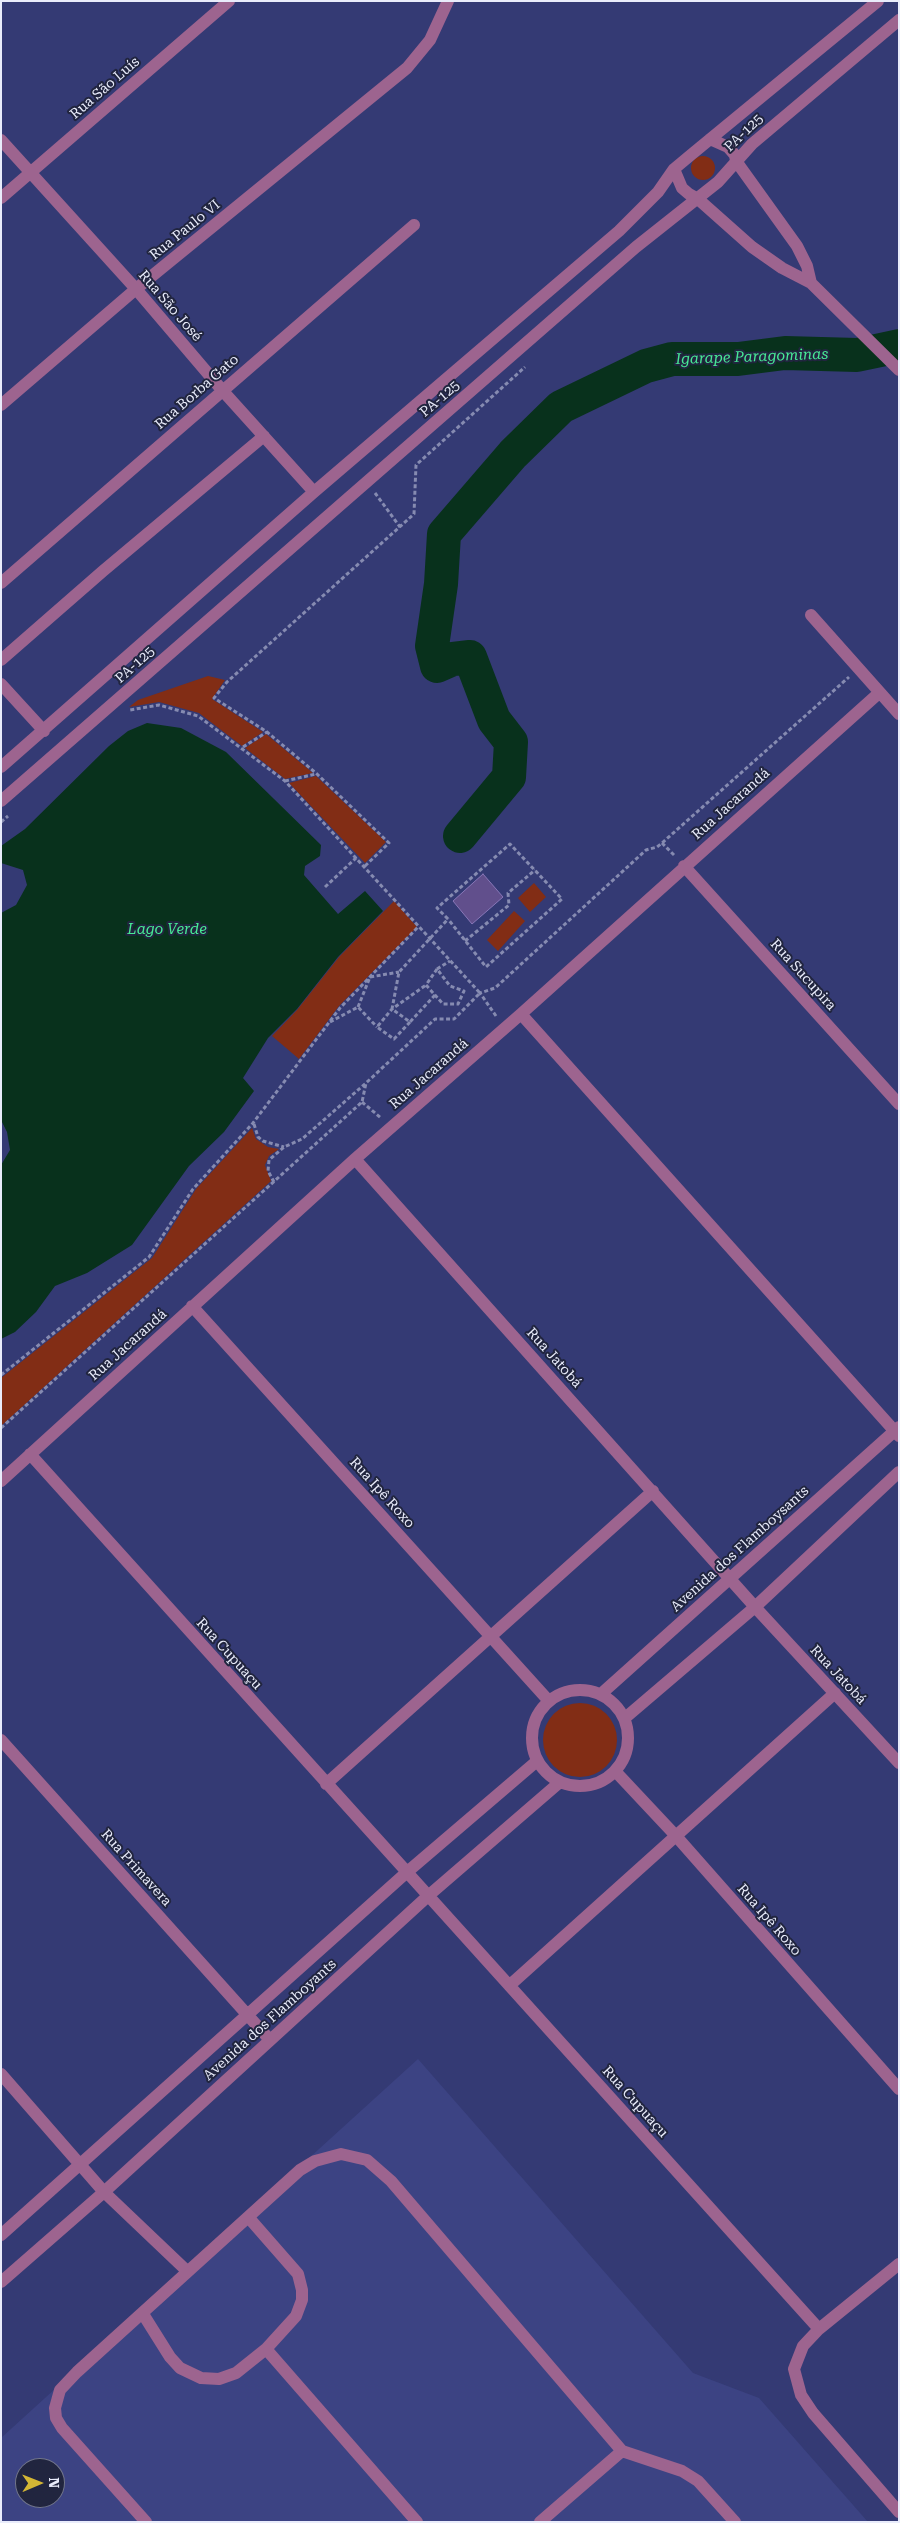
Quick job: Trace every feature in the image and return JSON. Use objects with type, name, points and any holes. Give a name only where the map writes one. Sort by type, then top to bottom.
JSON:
[{"type":"street","name":"Rua São Luís","points":[[1,198],[229,1]]},
{"type":"street","name":"Rua Paulo VI","points":[[1,405],[136,289],[407,68],[430,40],[448,1]]},
{"type":"street","name":"PA-125","points":[[1,767],[314,492],[618,231],[658,192],[674,170],[878,1]]},
{"type":"street","name":"PA-125","points":[[1,801],[636,247],[698,198],[752,144],[899,20]]},
{"type":"street","points":[[710,139],[728,147],[796,246],[811,283]]},
{"type":"street","name":"Rua São José","points":[[1,140],[136,289],[222,390],[314,492]]},
{"type":"street","points":[[674,170],[682,188],[698,198],[752,247],[782,268],[811,283],[899,370]]},
{"type":"street","name":"Rua Borba Gato","points":[[1,583],[414,225]]},
{"type":"street","points":[[1,660],[103,571],[264,436]]},
{"type":"street","points":[[811,615],[899,714]]},
{"type":"street","points":[[1,684],[44,731]]},
{"type":"street","name":"Rua Jacarandá","points":[[1,1481],[355,1159],[521,1014],[684,866],[880,693]]},
{"type":"street","name":"Rua Sucupira","points":[[684,866],[899,1104]]},
{"type":"street","points":[[521,1014],[897,1431]]},
{"type":"street","name":"Rua Jatobá","points":[[355,1159],[755,1607],[899,1763]]},
{"type":"street","name":"Rua Ipê Roxo","points":[[192,1306],[548,1700]]},
{"type":"street","name":"Avenida dos Flamboysants","points":[[601,1694],[897,1431]]},
{"type":"street","name":"Rua Cupuaçu","points":[[30,1454],[819,2330]]},
{"type":"street","points":[[624,1718],[755,1607],[899,1472]]},
{"type":"street","points":[[326,1784],[653,1491]]},
{"type":"street","points":[[584,1689],[601,1694],[615,1704],[624,1718],[629,1736],[626,1755],[616,1772],[604,1781],[589,1786],[574,1786],[560,1782],[547,1774],[537,1761],[532,1745],[532,1728],[538,1713],[548,1700],[565,1691],[584,1689]]},
{"type":"street","points":[[510,1985],[835,1693]]},
{"type":"street","name":"Rua Primavera","points":[[1,1740],[270,2040]]},
{"type":"street","name":"Avenida dos Flamboyants","points":[[1,2235],[249,2016],[406,1873],[537,1761]]},
{"type":"street","name":"Rua Ipê Roxo","points":[[616,1772],[676,1836],[899,2089]]},
{"type":"street","name":"Avenida dos Flamboyants","points":[[1,2282],[104,2192],[428,1896],[560,1782]]},
{"type":"street","points":[[1,2074],[104,2192],[187,2271]]},
{"type":"street","points":[[146,2522],[62,2428],[56,2418],[57,2397],[66,2383],[300,2170],[315,2160],[341,2154],[367,2160],[391,2180],[622,2451],[682,2471],[698,2481],[735,2522]]},
{"type":"street","points":[[143,2314],[170,2357],[180,2368],[200,2378],[219,2379],[236,2373],[266,2348],[296,2316],[302,2300],[302,2290],[298,2274],[292,2266],[248,2218]]},
{"type":"street","points":[[899,2264],[819,2330],[803,2346],[794,2369],[801,2395],[832,2437],[899,2512]]},
{"type":"street","points":[[266,2348],[417,2522]]},
{"type":"street","points":[[540,2522],[622,2451]]},
{"type":"path","points":[[365,866],[390,843],[316,774],[266,732],[214,698],[227,682],[414,514],[416,466],[532,361]]},
{"type":"path","points":[[274,1182],[268,1170],[269,1160],[284,1147],[302,1139],[435,1019],[454,1019],[480,993],[495,988],[646,850],[657,848],[858,669]]},
{"type":"path","points":[[125,715],[132,709],[159,705],[198,716],[285,781],[357,857],[418,927],[480,993],[505,1028]]},
{"type":"path","points":[[242,748],[266,732]]},
{"type":"path","points":[[285,781],[316,774]]},
{"type":"path","points":[[1,822],[13,811]]},
{"type":"path","points":[[510,844],[562,899],[486,967],[448,919],[437,908],[510,844]]},
{"type":"path","points":[[325,887],[357,857]]},
{"type":"path","points":[[465,941],[509,905],[508,893],[535,870]]},
{"type":"path","points":[[392,1009],[399,972],[448,919]]},
{"type":"path","points":[[1,1375],[150,1257],[192,1189],[254,1124],[340,1008],[418,927]]},
{"type":"path","points":[[377,1027],[392,1009],[426,985],[437,969],[450,961]]},
{"type":"path","points":[[426,985],[443,1004],[458,1004],[464,991],[450,986],[437,969]]},
{"type":"path","points":[[370,977],[399,972]]},
{"type":"path","points":[[328,1023],[358,1007],[370,977]]},
{"type":"path","points":[[358,1007],[377,1027],[394,1038],[436,995]]},
{"type":"path","points":[[392,1009],[410,1022]]},
{"type":"path","points":[[1,1428],[362,1102],[366,1083]]},
{"type":"path","points":[[362,1102],[392,1127]]},
{"type":"path","points":[[254,1124],[258,1137],[263,1142],[284,1147]]},
{"type":"shaded area","points":[[703,156],[708,157],[714,163],[714,173],[708,179],[703,180],[698,179],[692,173],[691,168],[692,163],[698,157]]},
{"type":"shaded area","points":[[208,676],[225,680],[212,699],[263,732],[242,746],[199,713],[159,702],[129,707],[138,700]]},
{"type":"shaded area","points":[[266,734],[313,773],[285,779],[245,748]]},
{"type":"shaded area","points":[[316,776],[386,842],[365,863],[289,783]]},
{"type":"shaded area","points":[[534,883],[546,897],[530,912],[518,898]]},
{"type":"shaded area","points":[[394,901],[417,927],[339,1006],[299,1059],[272,1036],[297,1010],[339,957]]},
{"type":"shaded area","points":[[514,911],[525,921],[498,951],[487,940]]},
{"type":"shaded area","points":[[252,1128],[256,1139],[268,1147],[279,1149],[269,1156],[265,1165],[271,1181],[1,1426],[1,1378],[152,1258],[196,1189]]},
{"type":"shaded area","points":[[580,1703],[601,1709],[611,1719],[617,1740],[611,1761],[601,1771],[580,1777],[559,1771],[549,1761],[543,1740],[549,1719],[559,1709]]},
{"type":"shaded area","points":[[418,2059],[693,2373],[759,2398],[868,2522],[1,2522],[1,2438]]},
{"type":"water","name":"Lago Verde","points":[[147,723],[181,728],[226,752],[321,845],[320,856],[305,866],[304,875],[338,914],[365,891],[383,911],[338,957],[297,1009],[268,1038],[243,1078],[254,1091],[224,1132],[189,1166],[132,1245],[87,1273],[55,1286],[36,1312],[15,1332],[1,1339],[1,1165],[10,1150],[7,1132],[1,1120],[1,913],[16,905],[27,885],[23,870],[1,863],[1,846],[25,829],[109,746],[128,731]]},
{"type":"building","points":[[483,874],[503,897],[472,924],[453,901]]},
{"type":"waterway","name":"Igarape Paragominas","points":[[460,836],[509,777],[511,742],[494,720],[470,657],[453,659],[437,666],[432,646],[441,584],[444,534],[513,454],[561,407],[646,366],[672,359],[738,359],[785,353],[857,355],[899,346]]}]
